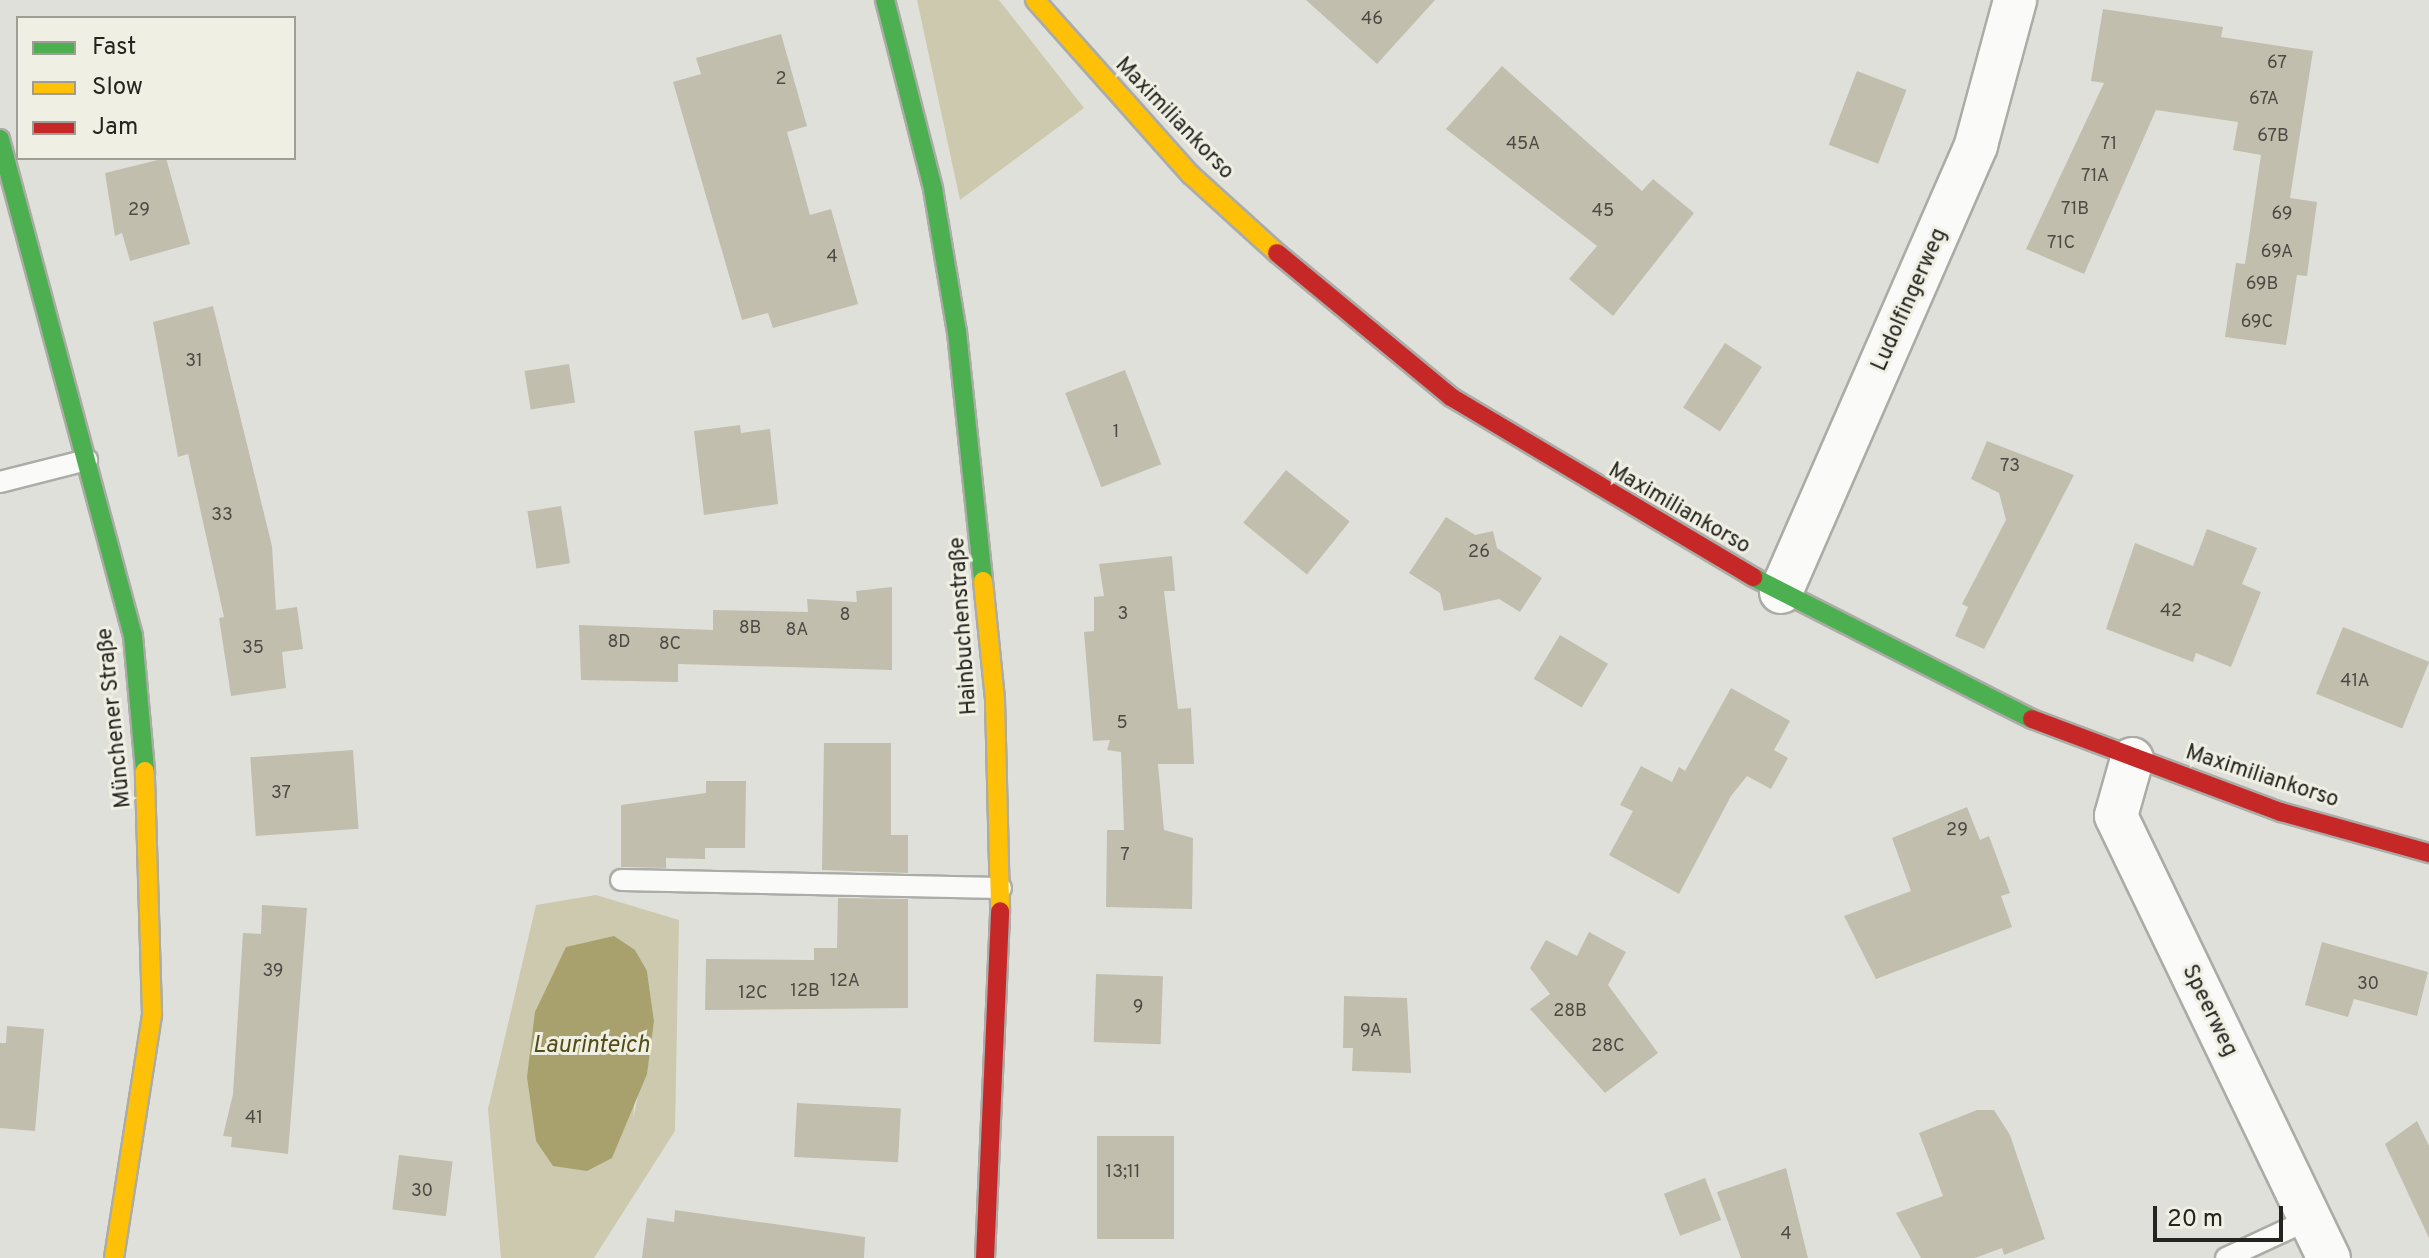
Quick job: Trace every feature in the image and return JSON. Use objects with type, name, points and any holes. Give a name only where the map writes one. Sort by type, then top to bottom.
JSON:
[{"type":"street","name":"Hainbuchenstraße","points":[[885,0],[933,189],[957,332],[995,700],[1001,888],[985,1258]]},
{"type":"street","name":"Maximiliankorso","points":[[1035,0],[1191,175],[1451,397],[1781,592],[2030,718],[2132,759],[2429,853]]},
{"type":"street","name":"Ludolfingerweg","points":[[1781,592],[1971,158],[2015,0]]},
{"type":"street","name":"Münchener Straße","points":[[0,139],[133,636],[152,848],[152,1014],[114,1258]]},
{"type":"street","name":"Speerweg","points":[[2132,759],[2116,816],[2329,1258]]},
{"type":"lane","points":[[0,482],[87,460]]},
{"type":"lane","points":[[621,880],[1001,888]]},
{"type":"lane","points":[[2226,1258],[2310,1219]]},
{"type":"shaded area","points":[[917,0],[999,0],[1084,108],[960,200]]},
{"type":"shaded area","points":[[596,895],[679,920],[675,1131],[594,1258],[501,1258],[488,1109],[536,905]],"holes":[[[647,971],[654,1021],[633,1119]]]},
{"type":"water","name":"Laurinteich","points":[[614,936],[635,950],[647,971],[654,1021],[647,1074],[612,1158],[587,1171],[553,1166],[536,1141],[527,1077],[535,1012],[566,947]]},
{"type":"building","points":[[1306,0],[1435,0],[1377,64]]},
{"type":"building","points":[[2103,9],[2223,27],[2221,37],[2313,51],[2290,198],[2317,202],[2307,276],[2297,275],[2286,345],[2225,337],[2236,263],[2245,264],[2261,155],[2233,150],[2238,122],[2156,110],[2084,274],[2026,249],[2104,83],[2091,81]]},
{"type":"building","points":[[781,34],[807,126],[787,132],[810,215],[831,209],[858,304],[773,328],[768,313],[742,320],[673,82],[701,74],[696,58]]},
{"type":"building","points":[[1502,66],[1642,191],[1653,179],[1694,213],[1613,316],[1569,279],[1597,246],[1446,129]]},
{"type":"building","points":[[1857,71],[1906,90],[1878,164],[1829,145]]},
{"type":"building","points":[[167,160],[190,244],[130,261],[122,233],[115,236],[105,173]]},
{"type":"building","points":[[213,306],[272,546],[276,610],[297,607],[303,649],[282,652],[286,688],[231,696],[219,618],[224,617],[188,454],[178,457],[153,322]]},
{"type":"building","points":[[1725,343],[1762,367],[1720,432],[1683,408]]},
{"type":"building","points":[[569,364],[575,403],[531,410],[525,371]]},
{"type":"building","points":[[1125,370],[1161,464],[1101,487],[1065,393]]},
{"type":"building","points":[[740,425],[741,433],[770,429],[778,504],[704,515],[694,431]]},
{"type":"building","points":[[1987,441],[2074,475],[1984,649],[1955,636],[1968,607],[1962,604],[2006,520],[1999,493],[1971,479]]},
{"type":"building","points":[[1286,470],[1350,522],[1307,574],[1243,523]]},
{"type":"building","points":[[561,506],[570,563],[536,569],[527,511]]},
{"type":"building","points":[[1446,517],[1475,535],[1493,531],[1497,548],[1542,578],[1520,612],[1499,599],[1444,611],[1440,593],[1409,573]]},
{"type":"building","points":[[2207,529],[2257,548],[2242,584],[2261,592],[2231,667],[2196,653],[2193,662],[2106,629],[2135,543],[2193,566]]},
{"type":"building","points":[[1172,556],[1175,591],[1164,591],[1178,709],[1191,708],[1194,764],[1158,764],[1164,830],[1193,838],[1192,909],[1106,907],[1107,830],[1124,830],[1121,752],[1107,750],[1110,740],[1093,741],[1084,632],[1094,631],[1094,597],[1104,596],[1099,564]]},
{"type":"building","points":[[892,587],[892,670],[678,664],[678,682],[581,680],[579,625],[713,630],[713,610],[808,612],[807,599],[857,602],[856,591]]},
{"type":"building","points":[[2343,627],[2429,662],[2402,729],[2316,694]]},
{"type":"building","points":[[1560,635],[1608,664],[1582,708],[1534,679]]},
{"type":"building","points":[[1731,688],[1790,721],[1774,750],[1788,758],[1771,789],[1747,776],[1731,796],[1679,894],[1609,855],[1633,811],[1620,805],[1641,766],[1672,782],[1679,767],[1685,771]]},
{"type":"building","points":[[824,743],[891,743],[891,835],[908,835],[908,873],[822,870]]},
{"type":"building","points":[[353,750],[359,829],[256,836],[250,757]]},
{"type":"building","points":[[706,781],[746,781],[745,848],[705,848],[705,859],[666,858],[666,868],[621,867],[621,805],[706,793]]},
{"type":"building","points":[[1967,807],[1980,840],[1989,836],[2010,893],[2001,896],[2012,927],[1876,979],[1844,916],[1911,891],[1892,838]]},
{"type":"building","points":[[838,898],[908,899],[908,1008],[705,1010],[706,959],[814,960],[814,948],[837,948]]},
{"type":"building","points":[[262,905],[307,908],[288,1154],[231,1147],[232,1137],[223,1136],[233,1094],[243,933],[261,934]]},
{"type":"building","points":[[1589,932],[1626,952],[1608,985],[1658,1053],[1605,1093],[1530,1009],[1550,994],[1530,968],[1546,940],[1577,956]]},
{"type":"building","points":[[2322,942],[2428,972],[2417,1016],[2354,999],[2348,1017],[2305,1005]]},
{"type":"building","points":[[1096,974],[1163,976],[1161,1044],[1094,1042]]},
{"type":"building","points":[[1344,996],[1407,998],[1411,1073],[1352,1071],[1353,1048],[1343,1048]]},
{"type":"building","points":[[7,1026],[44,1029],[35,1131],[0,1128],[0,1043],[6,1043]]},
{"type":"building","points":[[797,1103],[901,1108],[898,1162],[794,1157]]},
{"type":"building","points":[[1977,1110],[1994,1110],[2010,1135],[2045,1239],[2004,1255],[2002,1248],[1975,1258],[1921,1258],[1896,1213],[1943,1196],[1919,1133]]},
{"type":"building","points":[[2417,1121],[2429,1146],[2429,1238],[2385,1144]]},
{"type":"building","points":[[1097,1136],[1174,1136],[1174,1239],[1097,1239]]},
{"type":"building","points":[[399,1155],[453,1162],[446,1216],[392,1210]]},
{"type":"building","points":[[1786,1168],[1808,1258],[1741,1258],[1717,1192]]},
{"type":"building","points":[[1705,1178],[1721,1220],[1680,1236],[1664,1194]]},
{"type":"building","points":[[675,1210],[865,1237],[864,1258],[642,1258],[647,1218],[674,1222]]},
{"type":"traffic: fast","points":[[885,0],[933,189],[957,332],[983,581]]},
{"type":"traffic: fast","points":[[0,139],[133,636],[145,771]]},
{"type":"traffic: fast","points":[[1753,577],[2032,719]]},
{"type":"traffic: slow","points":[[1035,0],[1191,175],[1277,253]]},
{"type":"traffic: slow","points":[[983,581],[995,700],[1000,911]]},
{"type":"traffic: slow","points":[[114,1258],[152,1014],[145,771]]},
{"type":"traffic: jam","points":[[1277,253],[1451,397],[1753,577]]},
{"type":"traffic: jam","points":[[2032,719],[2281,812],[2429,853]]},
{"type":"traffic: jam","points":[[985,1258],[1000,911]]}]
